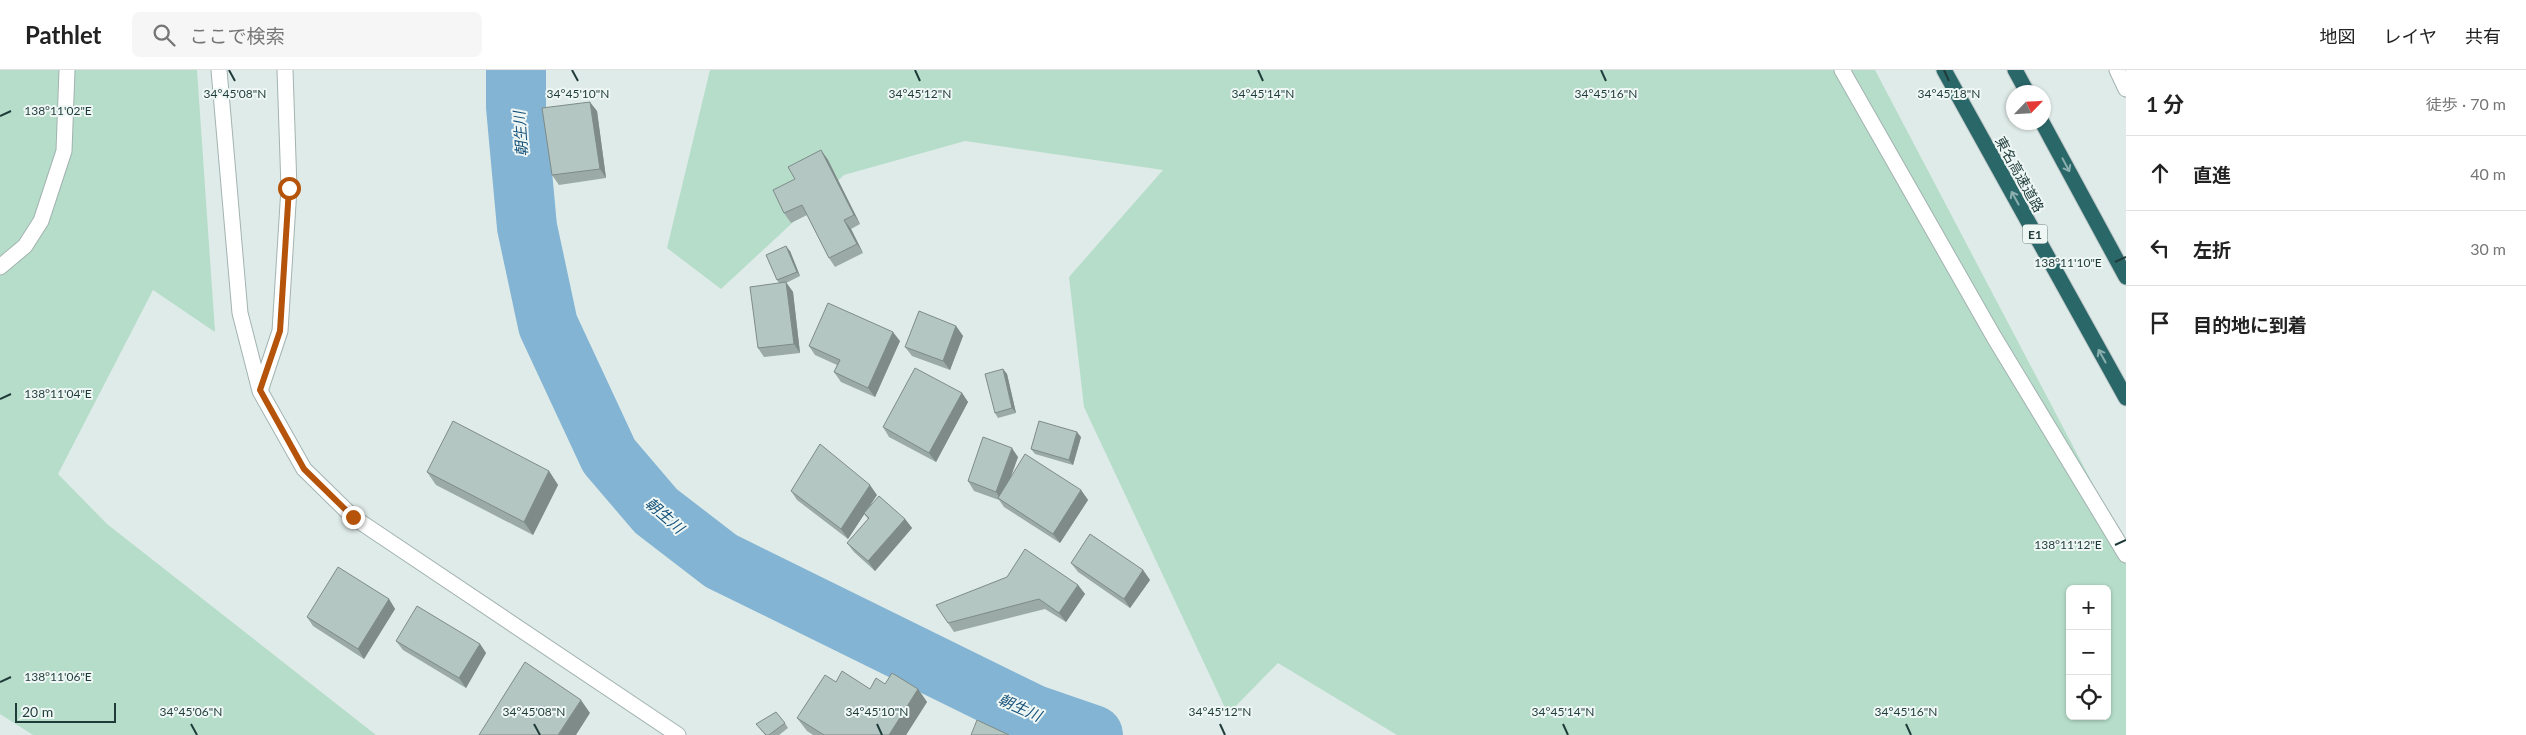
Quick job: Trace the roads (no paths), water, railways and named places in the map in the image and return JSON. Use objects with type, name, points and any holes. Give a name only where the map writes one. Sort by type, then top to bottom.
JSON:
[{"type":"highway","name":"東名高速道路","points":[[1944,70],[2126,398]]},
{"type":"highway","points":[[2015,70],[2022,85]]},
{"type":"highway","points":[[2046,130],[2126,277]]},
{"type":"street","points":[[0,266],[25,246],[41,221],[64,151],[67,70]]},
{"type":"street","points":[[219,70],[240,313],[260,390],[304,469],[353,517],[678,735]]},
{"type":"street","points":[[260,390],[280,331],[289,188],[286,70]]},
{"type":"street","points":[[1842,70],[1994,338],[2126,555]]},
{"type":"street","points":[[2117,70],[2126,89]]},
{"type":"waterway","name":"朝生川","points":[[516,70],[516,107],[527,227],[548,325],[609,456],[656,511],[721,561],[1032,714],[1093,735]]}]
